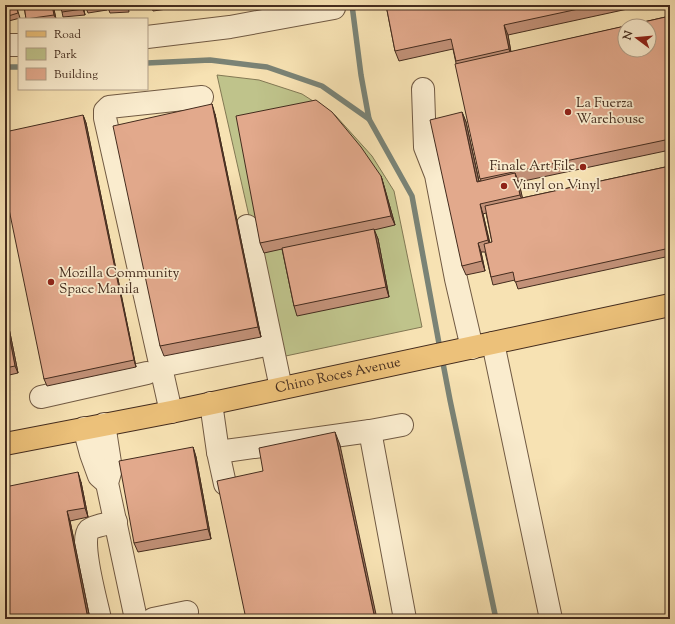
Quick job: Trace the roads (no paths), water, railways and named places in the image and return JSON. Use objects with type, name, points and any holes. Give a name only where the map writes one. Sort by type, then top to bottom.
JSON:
[{"type":"main road","name":"Chino Roces Avenue","points":[[5,444],[171,412],[670,305]]},
{"type":"street","points":[[148,37],[230,27],[258,13],[334,8]]},
{"type":"street","points":[[5,45],[18,45]]},
{"type":"street","points":[[423,89],[425,147],[436,175],[456,279],[472,348]]},
{"type":"street","points":[[171,412],[154,370],[104,118],[105,111],[109,106],[202,97]]},
{"type":"street","points":[[247,226],[281,388]]},
{"type":"street","points":[[493,343],[550,619]]},
{"type":"street","points":[[41,397],[271,344]]},
{"type":"street","points":[[211,403],[218,452],[225,484]]},
{"type":"street","points":[[218,452],[370,431],[402,425]]},
{"type":"street","points":[[94,426],[92,458],[99,476],[107,483],[136,619]]},
{"type":"street","points":[[370,431],[405,619]]},
{"type":"street","points":[[100,619],[86,556],[86,537],[89,530],[116,522]]},
{"type":"street","points":[[153,619],[187,612]]},
{"type":"waterway","points":[[352,5],[361,75],[369,119],[412,196],[440,349]]},
{"type":"waterway","points":[[148,63],[210,60],[267,67],[322,86],[369,119]]},
{"type":"waterway","points":[[5,67],[18,67]]},
{"type":"waterway","points":[[442,358],[496,619]]},
{"type":"place","name":"La Fuerza Warehouse","points":[[568,112]]},
{"type":"place","name":"Finale Art File","points":[[583,167]]},
{"type":"place","name":"Vinyl on Vinyl","points":[[504,186]]},
{"type":"place","name":"Mozilla Community Space Manila","points":[[51,282]]}]
